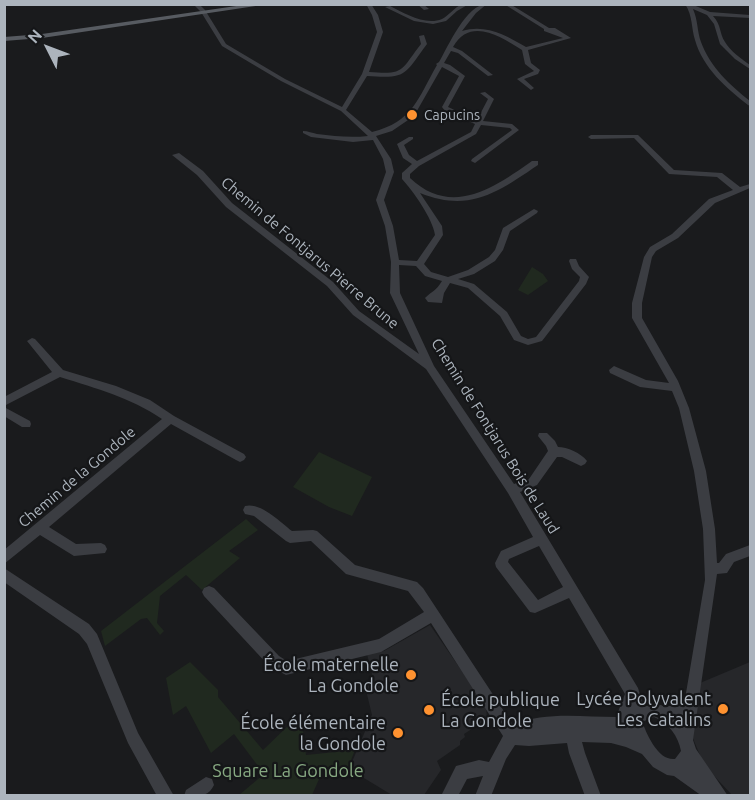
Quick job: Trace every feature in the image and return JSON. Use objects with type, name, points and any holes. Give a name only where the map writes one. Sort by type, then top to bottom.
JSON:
[{"type":"main road","points":[[4,39],[42,36],[266,4]]},
{"type":"street","points":[[195,4],[205,13],[224,45],[283,80],[343,110],[365,129],[379,136],[389,175],[406,176]]},
{"type":"street","points":[[343,110],[365,74],[380,32],[371,7],[388,7],[399,4]]},
{"type":"street","points":[[419,4],[426,9]]},
{"type":"street","points":[[388,7],[416,20],[433,22],[444,20],[455,10],[467,4]]},
{"type":"street","points":[[305,132],[311,135],[353,140],[379,136],[412,115],[455,37],[474,12],[485,4]]},
{"type":"street","points":[[455,37],[464,32],[493,30],[525,49],[568,38],[553,29],[547,29],[506,4]]},
{"type":"street","points":[[688,4],[709,14],[750,16]]},
{"type":"street","points":[[688,4],[694,14],[698,44],[725,85],[750,104]]},
{"type":"street","points":[[709,14],[717,24],[722,44],[750,67]]},
{"type":"street","points":[[365,74],[398,79],[424,44],[422,36]]},
{"type":"street","points":[[449,48],[460,52],[490,75]]},
{"type":"street","points":[[525,49],[528,64],[537,70],[536,73],[520,79],[531,87]]},
{"type":"street","points":[[439,64],[448,66],[462,76],[445,107],[447,110],[480,123],[512,126],[516,130],[475,161]]},
{"type":"street","points":[[406,176],[416,164],[465,140],[474,133],[491,99],[483,93]]},
{"type":"street","points":[[591,137],[636,136],[672,172],[719,175],[737,189]]},
{"type":"street","points":[[411,138],[400,144],[406,156],[416,164]]},
{"type":"street","name":"Chemin de Fontjarus Pierre Brune","points":[[176,155],[200,173],[229,206],[330,284],[356,313],[430,367]]},
{"type":"street","points":[[413,188],[435,196],[472,198],[490,192],[535,163]]},
{"type":"street","name":"Chemin de Fontjarus Bois de Laud","points":[[389,175],[381,200],[389,226],[395,262],[395,293],[430,367],[512,490],[649,716],[644,748]]},
{"type":"street","points":[[406,176],[438,226],[439,235],[419,264]]},
{"type":"street","points":[[512,737],[573,733],[620,737],[644,748],[659,763],[668,767],[675,767],[684,762],[688,745],[690,704],[709,596],[710,553],[700,471],[684,408],[637,318],[637,303],[648,257],[653,249],[687,226],[699,211],[712,201],[737,189],[750,186]]},
{"type":"street","points":[[439,293],[447,280],[471,272],[492,259],[499,250],[506,230],[511,224],[534,211]]},
{"type":"street","points":[[395,262],[419,264],[428,273],[471,286],[504,314],[518,338],[534,341],[557,318],[568,298],[583,282],[585,277],[575,267],[573,261]]},
{"type":"street","points":[[471,272],[471,286]]},
{"type":"street","points":[[32,341],[58,373],[132,396],[240,456]]},
{"type":"street","points":[[614,370],[644,384],[675,388]]},
{"type":"street","points":[[4,402],[58,373]]},
{"type":"street","points":[[4,411],[26,424]]},
{"type":"street","name":"Chemin de la Gondole","points":[[4,558],[170,419]]},
{"type":"street","points":[[543,436],[551,444],[554,452]]},
{"type":"street","points":[[512,490],[533,482],[554,452]]},
{"type":"street","points":[[554,452],[563,452],[581,461]]},
{"type":"street","points":[[249,510],[257,512],[290,537],[313,535],[351,570],[411,586],[418,592],[512,737]]},
{"type":"street","points":[[40,528],[74,550],[101,549]]},
{"type":"street","points":[[541,539],[505,555],[501,563],[535,607],[571,590]]},
{"type":"street","points":[[711,568],[722,569],[730,558],[750,550]]},
{"type":"street","points":[[710,553],[730,558]]},
{"type":"street","points":[[4,574],[84,629],[92,639],[133,738],[166,795]]},
{"type":"street","points":[[210,592],[274,661],[286,668],[381,645],[432,615]]},
{"type":"street","points":[[618,726],[623,720],[633,693]]},
{"type":"street","points":[[483,795],[503,749],[518,730],[576,723],[618,726],[690,704]]},
{"type":"street","points":[[649,716],[688,745],[718,795]]},
{"type":"street","points":[[573,733],[577,753],[593,795]]},
{"type":"street","points":[[675,767],[718,795]]},
{"type":"street","points":[[449,795],[462,772],[479,768],[494,770]]},
{"type":"street","points":[[192,795],[206,784]]},
{"type":"shaded area","name":"École publique La Gondole","points":[[430,625],[486,706],[487,719],[464,734],[465,737],[460,741],[460,745],[437,761],[441,770],[424,795],[392,795],[349,769],[372,715],[364,682],[373,678],[367,654],[384,651]]},
{"type":"shaded area","name":"Lycée Polyvalent Les Catalins","points":[[750,662],[750,795],[732,795],[704,765],[692,736],[700,683]]},
{"type":"green space","points":[[532,267],[543,274],[548,281],[528,295],[518,290]]},
{"type":"green space","points":[[319,452],[372,477],[352,516],[329,507],[293,487]]},
{"type":"green space","points":[[246,519],[258,530],[229,551],[240,558],[202,590],[186,575],[160,596],[157,623],[164,631],[160,635],[147,618],[141,619],[105,646],[101,631]]},
{"type":"green space","name":"Square La Gondole","points":[[190,662],[218,690],[218,697],[263,750],[292,722],[302,721],[306,755],[355,750],[344,778],[324,768],[312,795],[239,795],[264,774],[234,734],[211,753],[186,706],[173,715],[166,678]]},
{"type":"place","name":"Capucins","points":[[412,115]]},
{"type":"place","name":"École maternelle La Gondole","points":[[411,675]]},
{"type":"place","name":"Lycée Polyvalent Les Catalins","points":[[723,709]]},
{"type":"place","name":"École publique La Gondole","points":[[429,710]]},
{"type":"place","name":"École élémentaire la Gondole","points":[[398,733]]}]
